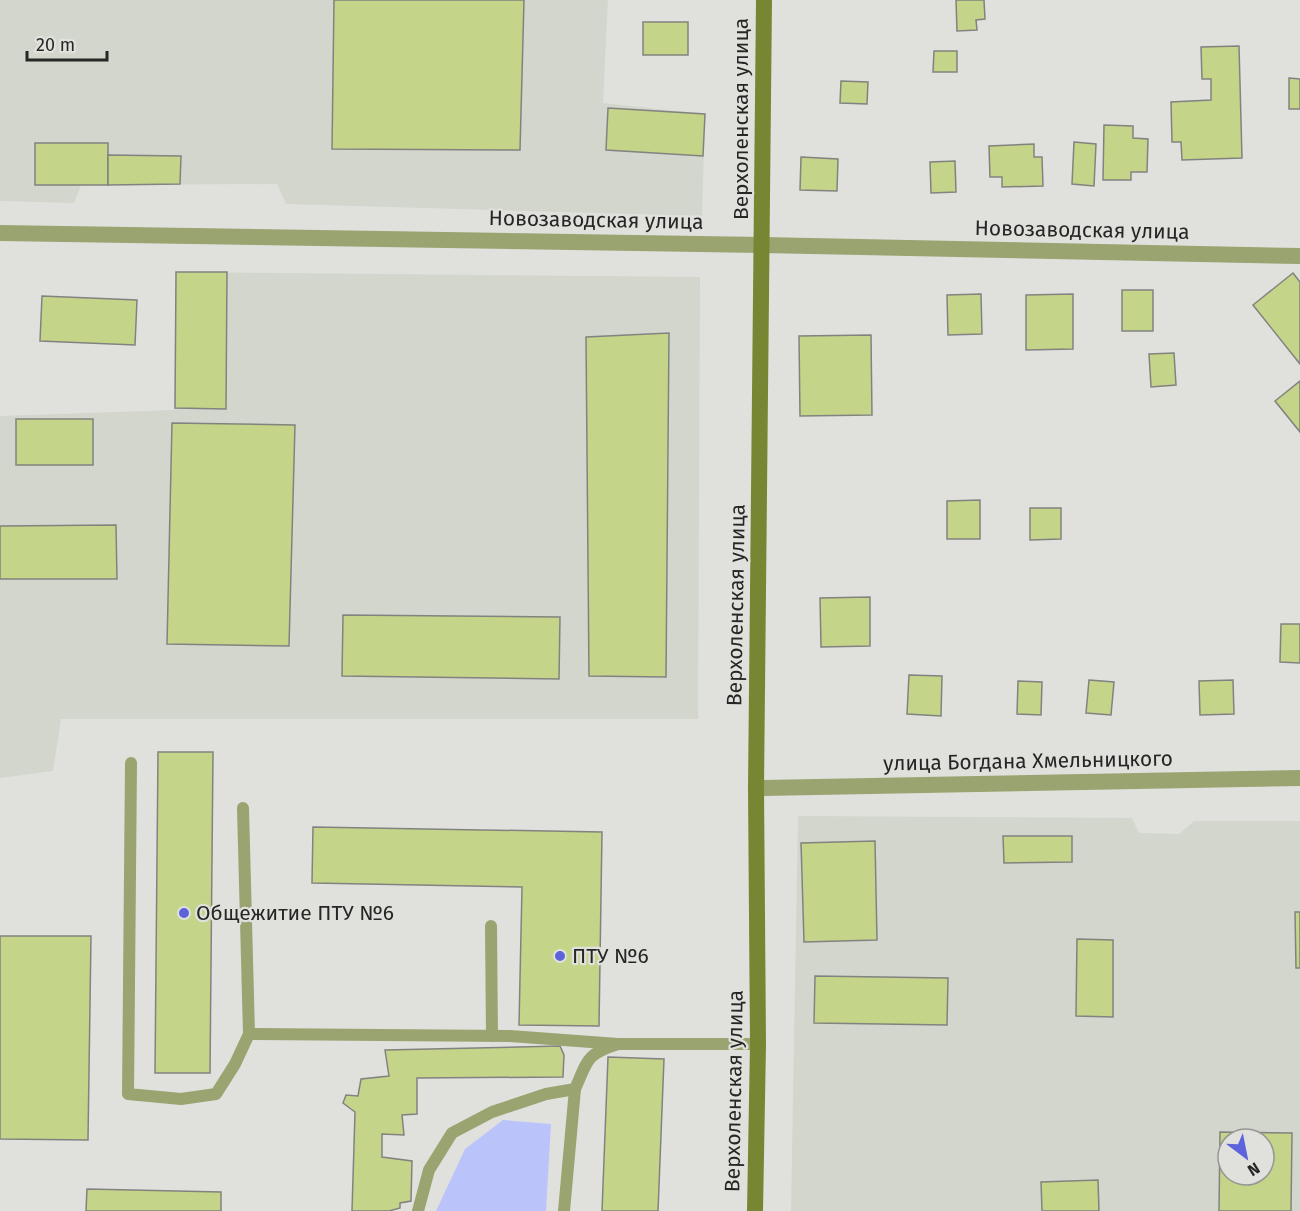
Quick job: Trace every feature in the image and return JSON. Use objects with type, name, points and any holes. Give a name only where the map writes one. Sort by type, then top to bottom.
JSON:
[{"type":"main road","name":"Верхоленская улица","points":[[755,1211],[758,1044],[756,788],[764,0]]},
{"type":"street","name":"Новозаводская улица","points":[[0,234],[762,245],[1300,256]]},
{"type":"street","name":"улица Богдана Хмельницкого","points":[[756,788],[1300,778]]},
{"type":"lane","points":[[131,763],[128,1094],[181,1099],[216,1094],[235,1064],[249,1034],[243,808]]},
{"type":"lane","points":[[491,926],[492,1036]]},
{"type":"lane","points":[[249,1034],[492,1036],[618,1044],[758,1044]]},
{"type":"lane","points":[[564,1211],[575,1089],[587,1062],[597,1051],[618,1044]]},
{"type":"lane","points":[[418,1211],[429,1170],[452,1133],[492,1112],[546,1094],[575,1089]]},
{"type":"shaded area","points":[[0,0],[608,0],[603,103],[705,114],[702,216],[286,204],[277,184],[108,185],[82,183],[74,203],[0,201]]},
{"type":"shaded area","points":[[176,272],[700,277],[698,719],[61,719],[53,771],[0,778],[0,416],[174,410]]},
{"type":"shaded area","points":[[798,816],[1132,818],[1139,833],[1179,834],[1194,821],[1300,821],[1300,1211],[791,1211]]},
{"type":"shaded area","points":[[503,1120],[551,1124],[546,1211],[436,1211],[465,1149]]},
{"type":"building","points":[[334,0],[524,0],[520,150],[332,149]]},
{"type":"building","points":[[956,0],[984,0],[985,19],[976,20],[977,30],[957,31]]},
{"type":"building","points":[[643,22],[688,22],[688,55],[643,55]]},
{"type":"building","points":[[1239,46],[1242,158],[1182,160],[1181,142],[1172,142],[1171,102],[1211,100],[1211,79],[1202,79],[1201,47]]},
{"type":"building","points":[[934,51],[957,51],[957,72],[933,72]]},
{"type":"building","points":[[1289,78],[1300,79],[1300,109],[1289,109]]},
{"type":"building","points":[[841,81],[868,82],[867,104],[840,103]]},
{"type":"building","points":[[608,108],[705,114],[703,156],[606,150]]},
{"type":"building","points":[[1104,125],[1133,126],[1133,138],[1148,139],[1147,172],[1131,172],[1131,180],[1103,180]]},
{"type":"building","points":[[1074,142],[1096,144],[1094,186],[1072,184]]},
{"type":"building","points":[[35,143],[108,143],[108,185],[35,185]]},
{"type":"building","points":[[1034,144],[1034,157],[1042,157],[1043,186],[1002,187],[1002,177],[990,177],[989,146]]},
{"type":"building","points":[[108,155],[181,156],[180,184],[108,185]]},
{"type":"building","points":[[801,157],[838,159],[837,191],[800,190]]},
{"type":"building","points":[[955,161],[956,192],[931,193],[930,162]]},
{"type":"building","points":[[176,272],[227,272],[226,409],[175,408]]},
{"type":"building","points":[[1293,273],[1300,282],[1300,364],[1253,305]]},
{"type":"building","points":[[1122,290],[1153,290],[1153,331],[1122,331]]},
{"type":"building","points":[[981,294],[982,334],[948,335],[947,295]]},
{"type":"building","points":[[1073,294],[1073,349],[1026,350],[1026,295]]},
{"type":"building","points":[[42,296],[137,300],[135,345],[40,341]]},
{"type":"building","points":[[669,333],[666,677],[589,676],[586,337]]},
{"type":"building","points":[[871,335],[872,415],[800,416],[799,336]]},
{"type":"building","points":[[1174,353],[1176,385],[1151,387],[1149,354]]},
{"type":"building","points":[[1300,381],[1300,432],[1275,401]]},
{"type":"building","points":[[16,419],[93,419],[93,465],[16,465]]},
{"type":"building","points":[[172,423],[295,425],[289,646],[167,644]]},
{"type":"building","points":[[980,500],[980,539],[947,539],[947,501]]},
{"type":"building","points":[[1030,508],[1061,508],[1061,539],[1030,540]]},
{"type":"building","points":[[116,525],[117,579],[0,579],[0,526]]},
{"type":"building","points":[[870,597],[870,646],[821,647],[820,598]]},
{"type":"building","points":[[343,615],[560,617],[559,679],[342,676]]},
{"type":"building","points":[[1281,624],[1300,624],[1300,663],[1280,662]]},
{"type":"building","points":[[909,675],[942,676],[941,716],[907,714]]},
{"type":"building","points":[[1089,680],[1114,682],[1111,715],[1086,713]]},
{"type":"building","points":[[1233,680],[1234,714],[1200,715],[1199,681]]},
{"type":"building","points":[[1018,681],[1042,682],[1041,715],[1017,714]]},
{"type":"building","name":"Общежитие ПТУ №6","points":[[158,752],[213,752],[210,1073],[155,1073]]},
{"type":"building","name":"ПТУ №6","points":[[313,827],[602,832],[599,1026],[519,1025],[522,887],[312,883]]},
{"type":"building","points":[[1003,836],[1072,836],[1072,862],[1004,863]]},
{"type":"building","points":[[875,841],[877,940],[804,942],[801,843]]},
{"type":"building","points":[[1295,912],[1300,912],[1300,968],[1296,968]]},
{"type":"building","points":[[0,936],[91,936],[88,1140],[0,1139]]},
{"type":"building","points":[[1077,939],[1113,940],[1113,1017],[1076,1016]]},
{"type":"building","points":[[815,976],[948,978],[947,1025],[814,1023]]},
{"type":"building","points":[[560,1046],[564,1055],[563,1077],[417,1078],[417,1114],[402,1115],[404,1135],[382,1134],[382,1157],[412,1161],[411,1201],[400,1203],[400,1208],[389,1211],[352,1211],[355,1112],[343,1103],[346,1095],[358,1096],[361,1079],[389,1076],[385,1050]]},
{"type":"building","points":[[608,1057],[664,1059],[658,1211],[602,1211]]},
{"type":"building","points":[[1276,1133],[1292,1133],[1291,1211],[1219,1211],[1219,1187],[1276,1187]]},
{"type":"building","points":[[1098,1180],[1099,1211],[1042,1211],[1041,1182]]},
{"type":"building","points":[[87,1189],[221,1192],[221,1211],[86,1211]]},
{"type":"place","name":"Общежитие ПТУ №6","points":[[184,913]]},
{"type":"place","name":"ПТУ №6","points":[[560,956]]}]
